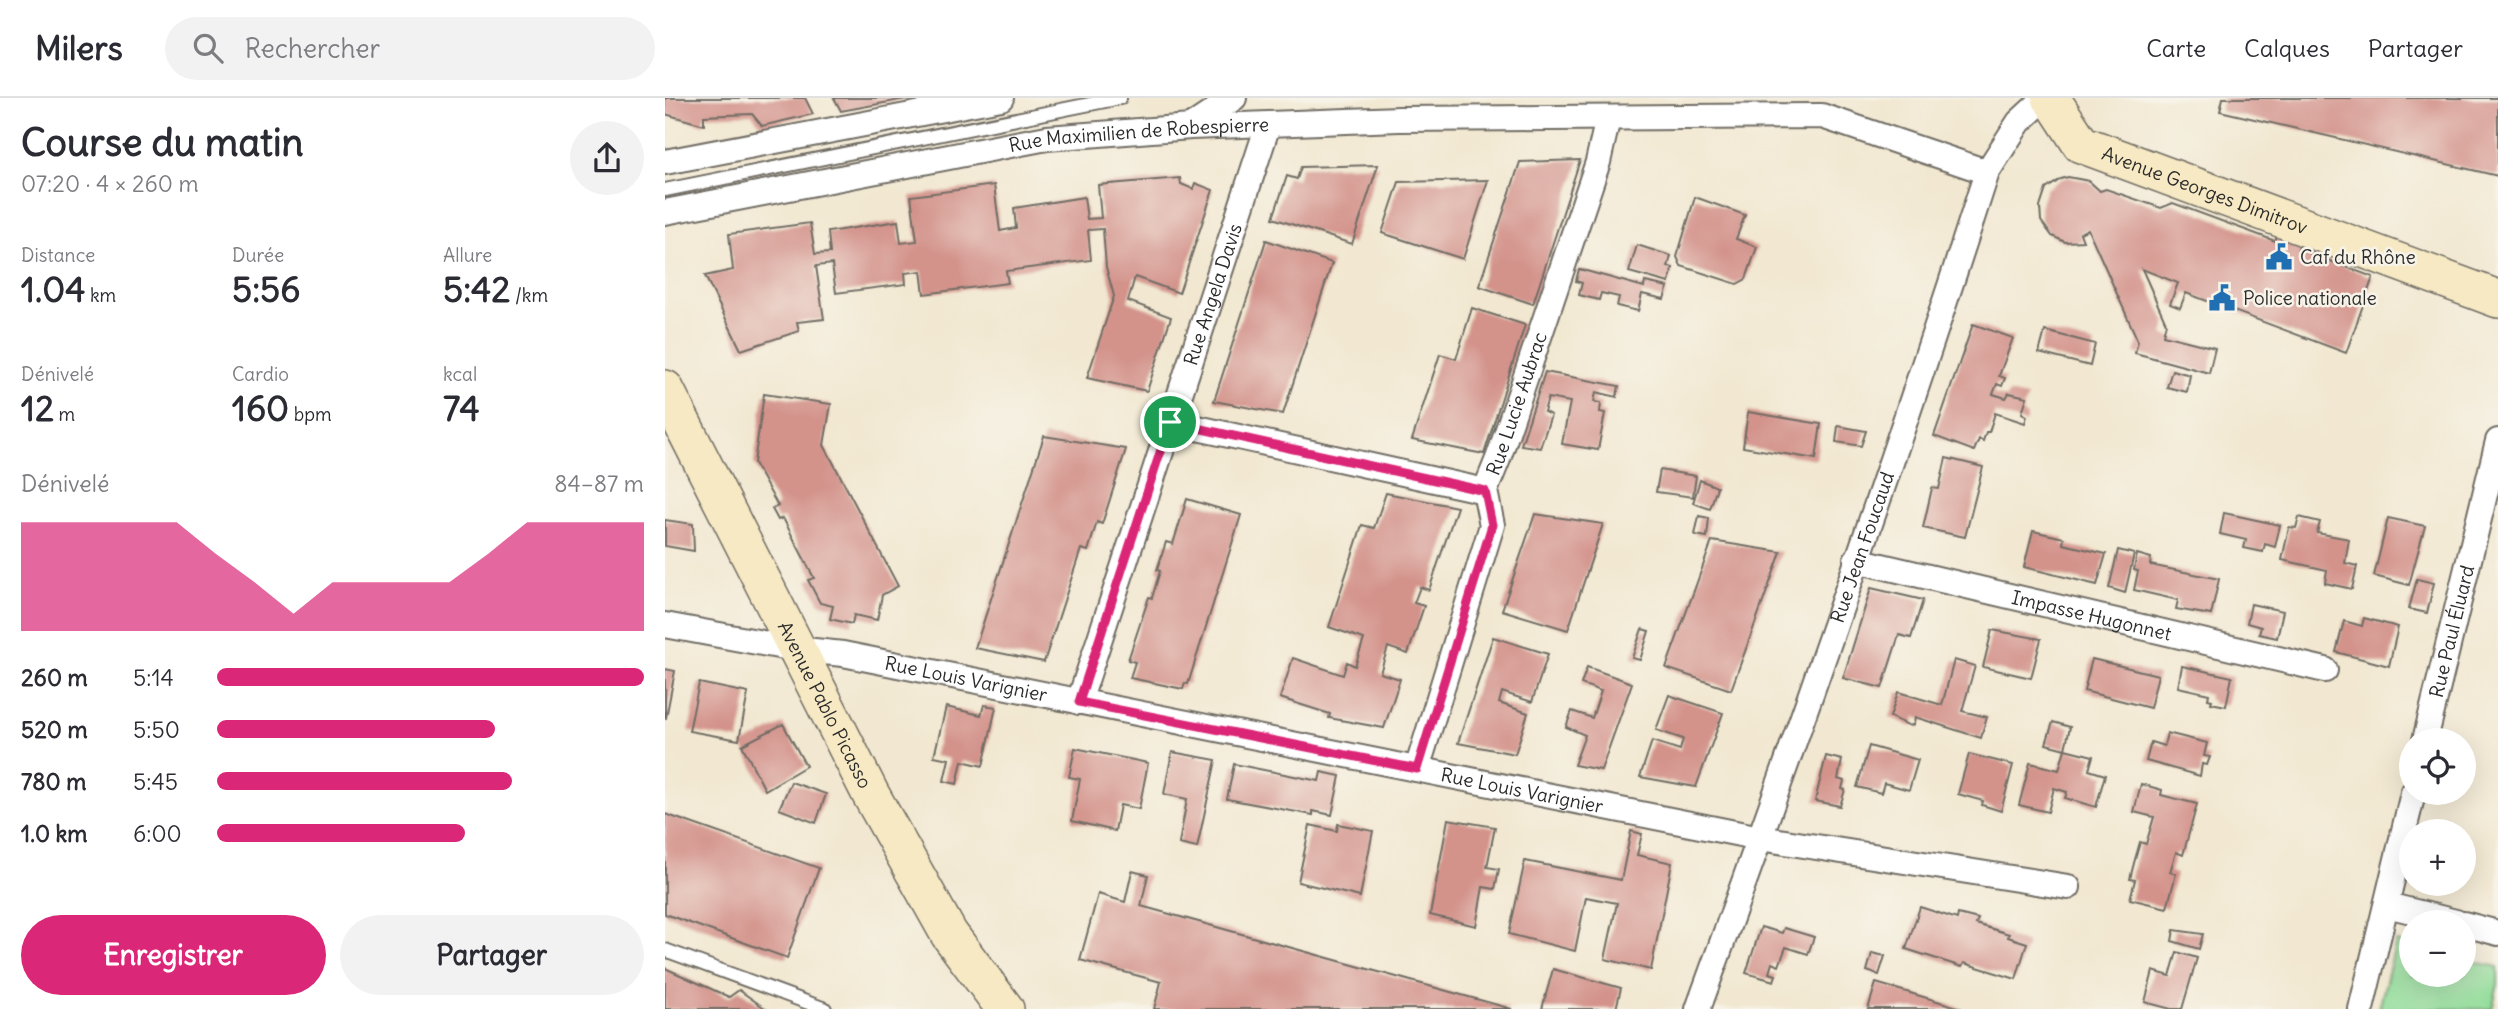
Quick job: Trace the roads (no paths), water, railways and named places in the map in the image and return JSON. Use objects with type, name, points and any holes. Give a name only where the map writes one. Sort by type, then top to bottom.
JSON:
[{"type":"main road","name":"Avenue Georges Dimitrov","points":[[2051,98],[2081,144],[2498,299]]},
{"type":"main road","name":"Avenue Pablo Picasso","points":[[665,389],[871,795],[949,934],[1005,1009]]},
{"type":"street","points":[[665,162],[1001,98]]},
{"type":"street","points":[[1191,127],[1234,98]]},
{"type":"street","name":"Rue Jean Foucaud","points":[[1698,1009],[1856,560],[1987,172],[2019,122],[2045,98]]},
{"type":"street","name":"Rue Maximilien de Robespierre","points":[[665,212],[1047,138],[1191,127],[1399,119],[1822,116],[1987,172]]},
{"type":"street","name":"Rue Lucie Aubrac","points":[[1417,769],[1492,525],[1485,491],[1499,459],[1598,162],[1608,118]]},
{"type":"street","name":"Rue Angela Davis","points":[[1079,702],[1268,125]]},
{"type":"street","points":[[1170,422],[1485,491]]},
{"type":"street","name":"Rue Paul Éluard","points":[[2428,728],[2498,441]]},
{"type":"street","name":"Impasse Hugonnet","points":[[1856,560],[2325,670]]},
{"type":"street","name":"Rue Louis Varignier","points":[[665,625],[795,649],[843,654],[1760,838],[2068,887]]},
{"type":"street","points":[[2361,1009],[2410,805]]},
{"type":"street","points":[[2387,905],[2407,910]]},
{"type":"street","points":[[2476,927],[2498,933]]},
{"type":"lane","name":"Rue Maximilien de Robespierre","points":[[665,190],[1120,98]]},
{"type":"lane","points":[[665,950],[825,1009]]},
{"type":"place","name":"Caf du Rhône","points":[[2279,257]]},
{"type":"place","name":"Police nationale","points":[[2222,298]]}]
